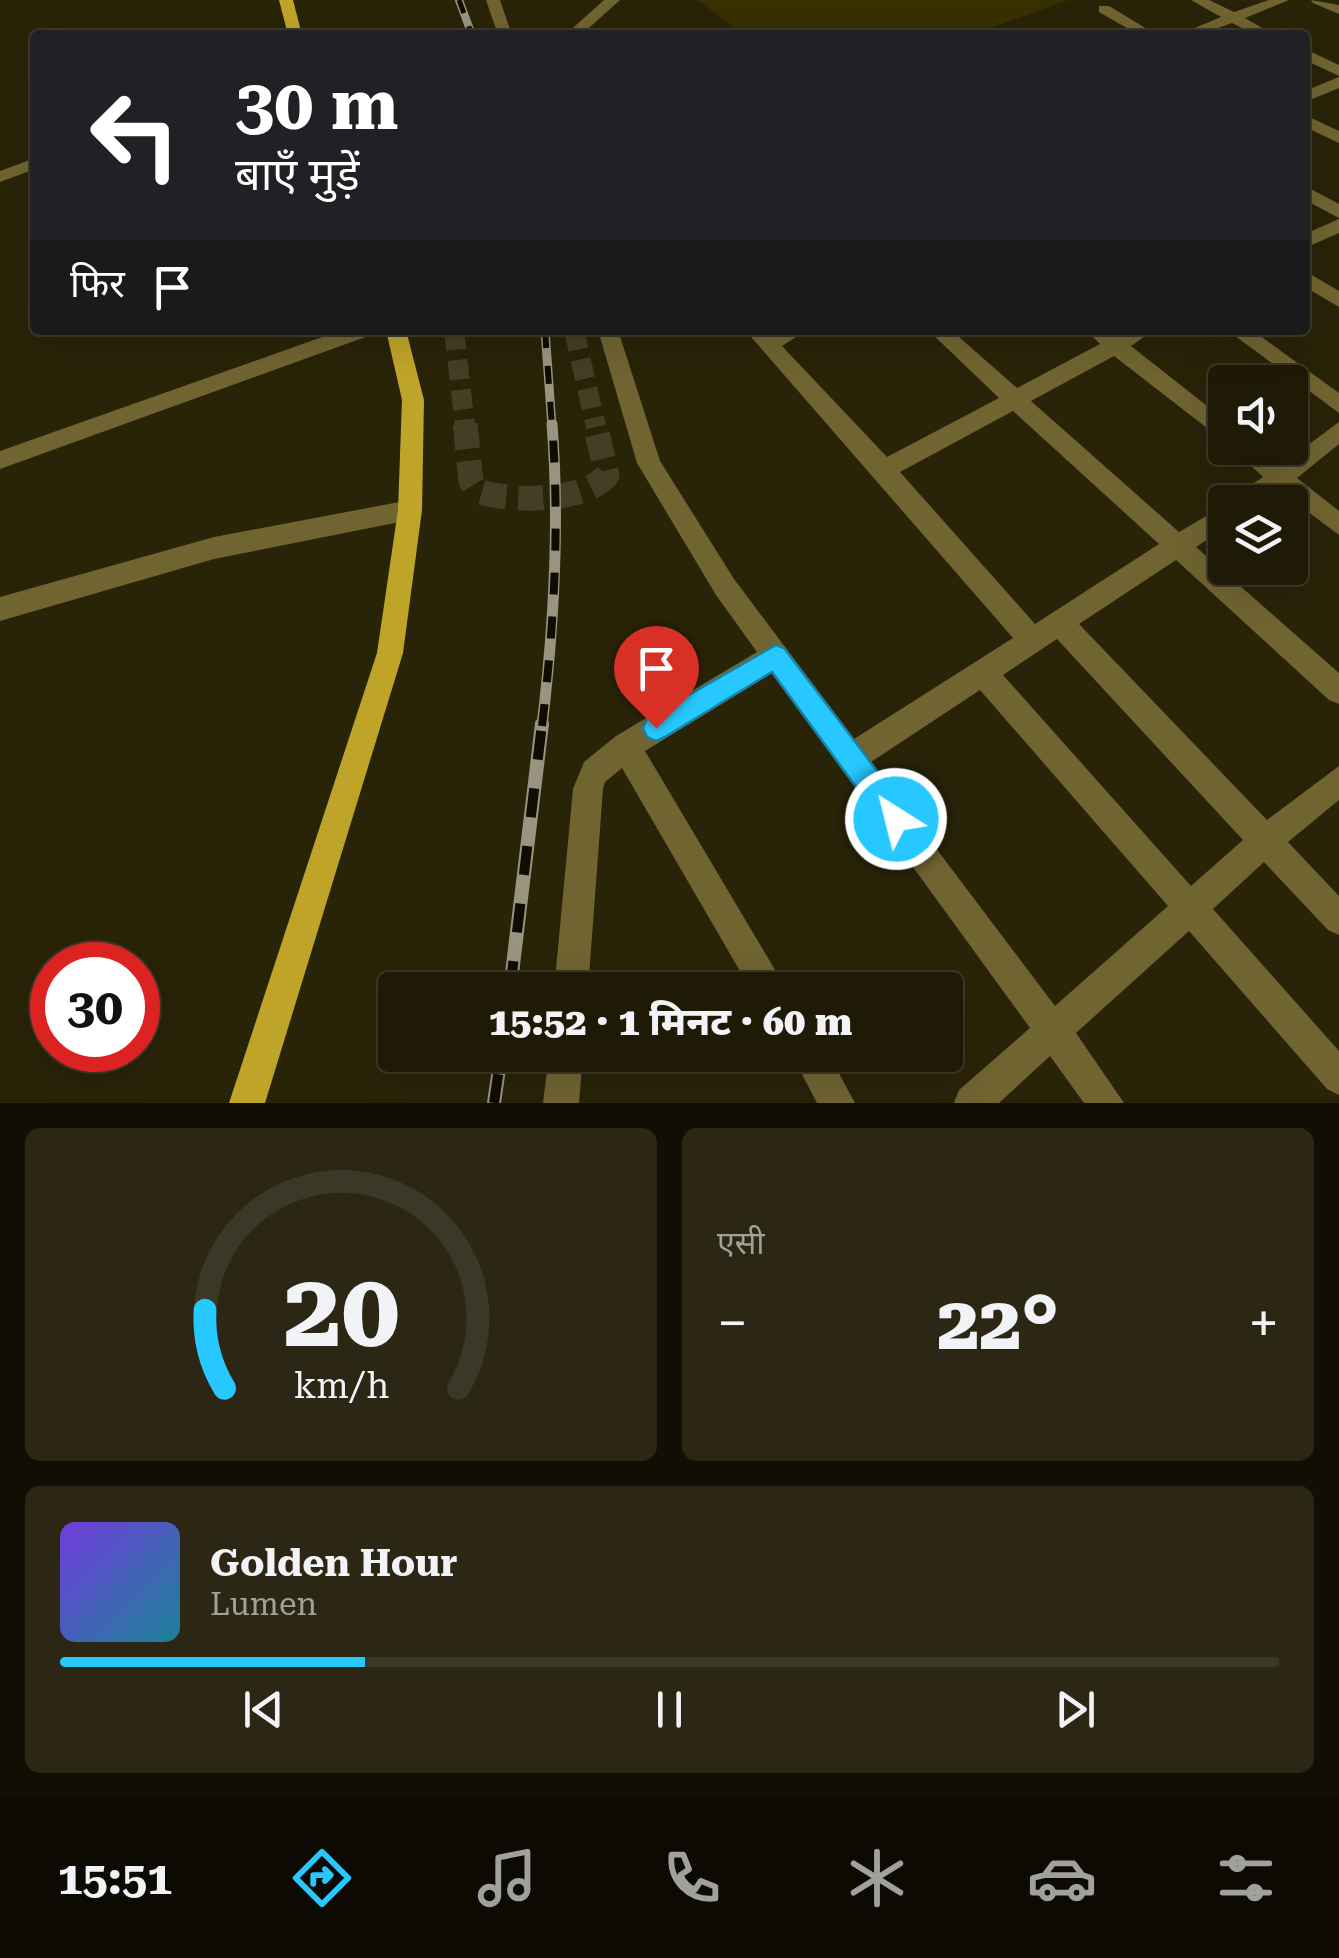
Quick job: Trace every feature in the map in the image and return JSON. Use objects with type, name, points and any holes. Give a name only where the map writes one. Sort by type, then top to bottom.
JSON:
[{"type":"main road","points":[[286,0],[294,30]]},
{"type":"main road","points":[[247,1103],[390,653],[410,510],[413,400],[397,335]]},
{"type":"street","points":[[492,0],[503,30]]},
{"type":"street","points":[[578,30],[613,0]]},
{"type":"street","points":[[1198,0],[1257,30]]},
{"type":"street","points":[[1198,30],[1282,0]]},
{"type":"street","points":[[1318,0],[1339,10]]},
{"type":"street","points":[[1104,9],[1141,30]]},
{"type":"street","points":[[1310,56],[1339,70]]},
{"type":"street","points":[[1310,95],[1339,82]]},
{"type":"street","points":[[1310,123],[1339,138]]},
{"type":"street","points":[[0,176],[30,165]]},
{"type":"street","points":[[1310,195],[1339,212]]},
{"type":"street","points":[[1310,240],[1339,225]]},
{"type":"street","points":[[1310,281],[1339,300]]},
{"type":"street","points":[[0,460],[350,335]]},
{"type":"street","points":[[610,335],[648,463],[704,556],[1106,1103]]},
{"type":"street","points":[[944,335],[1339,691]]},
{"type":"street","points":[[1102,335],[1208,420]]},
{"type":"street","points":[[884,470],[1135,335]]},
{"type":"street","points":[[1244,335],[1339,406]]},
{"type":"street","points":[[761,337],[884,470],[1033,642]]},
{"type":"street","points":[[1270,485],[1339,432]]},
{"type":"street","points":[[1264,465],[1339,525]]},
{"type":"street","points":[[0,609],[214,548],[410,510]]},
{"type":"street","points":[[851,758],[1208,525]]},
{"type":"street","points":[[1060,623],[1339,918]]},
{"type":"street","points":[[573,972],[588,789],[594,772],[626,746],[776,656]]},
{"type":"street","points":[[984,674],[1339,1078]]},
{"type":"street","points":[[626,746],[759,972]]},
{"type":"street","points":[[972,1103],[1265,841],[1339,781]]},
{"type":"street","points":[[561,1103],[564,1072]]},
{"type":"street","points":[[818,1072],[837,1103]]},
{"type":"shaded area","points":[[698,0],[1068,0],[986,30],[737,30]]},
{"type":"tunnel","points":[[455,335],[465,427]]},
{"type":"tunnel","points":[[575,335],[596,427]]},
{"type":"tunnel","points":[[465,424],[471,481],[477,491],[526,498],[581,491],[607,475],[595,424]]},
{"type":"railway","points":[[459,0],[470,30]]},
{"type":"railway","points":[[545,335],[552,427]]},
{"type":"railway","points":[[542,726],[554,576],[552,424]]},
{"type":"railway","points":[[512,972],[542,724]]},
{"type":"railway","points":[[494,1103],[499,1072]]},
{"type":"route","points":[[656,728],[776,656],[896,819]]}]
